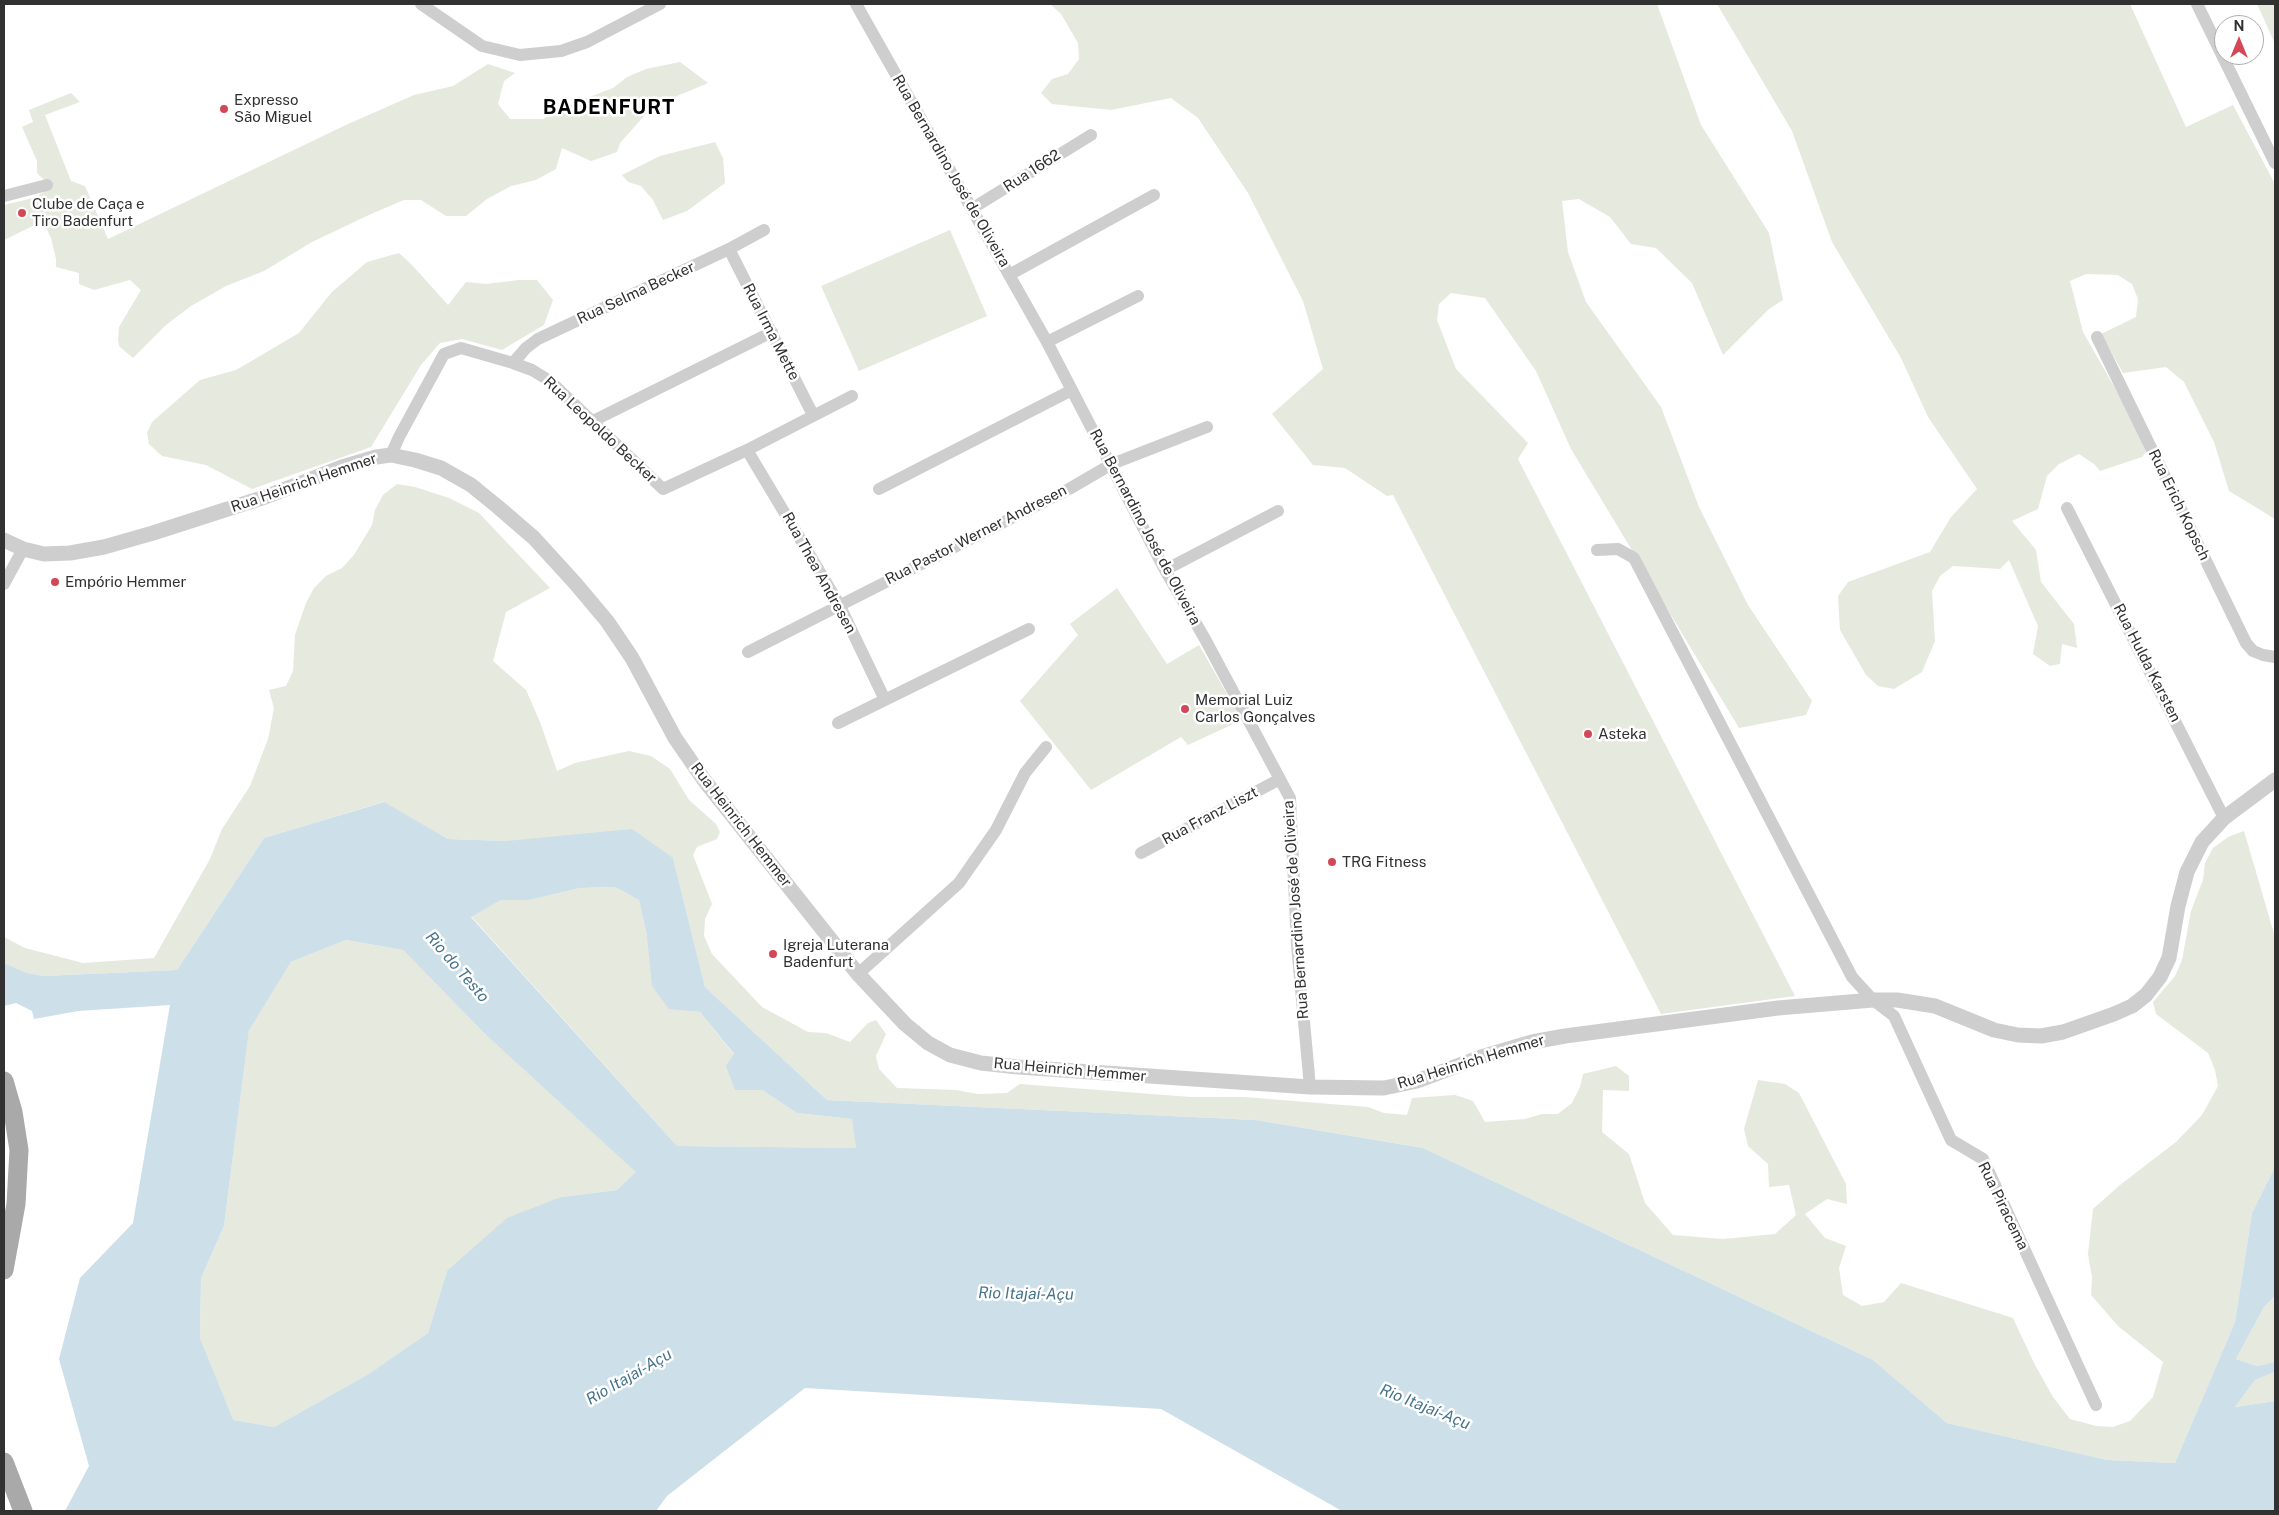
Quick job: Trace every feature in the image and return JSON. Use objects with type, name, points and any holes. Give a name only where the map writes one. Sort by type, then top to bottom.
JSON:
[{"type":"main road","points":[[4,1081],[13,1112],[19,1150],[16,1204],[4,1270]]},
{"type":"main road","points":[[4,1123],[8,1168],[4,1209]]},
{"type":"main road","points":[[4,1462],[23,1511]]},
{"type":"main road","points":[[4,1495],[10,1511]]},
{"type":"street","points":[[421,4],[482,46],[520,54],[561,51],[578,45],[660,4]]},
{"type":"street","name":"Rua Bernardino José de Oliveira","points":[[856,4],[1047,342],[1112,464],[1165,570],[1290,798],[1297,945],[1310,1087]]},
{"type":"street","points":[[2197,4],[2275,163]]},
{"type":"street","name":"Rua 1662","points":[[973,208],[1091,135]]},
{"type":"street","points":[[4,196],[47,185]]},
{"type":"street","points":[[1010,275],[1154,195]]},
{"type":"street","name":"Rua Selma Becker","points":[[513,363],[526,348],[538,339],[729,249],[764,230]]},
{"type":"street","name":"Rua Irma Mette","points":[[729,249],[813,415]]},
{"type":"street","points":[[1047,342],[1138,296]]},
{"type":"street","points":[[593,421],[772,332]]},
{"type":"street","name":"Rua Erich Kopsch","points":[[2097,337],[2246,643],[2254,651],[2275,657]]},
{"type":"street","name":"Rua Leopoldo Becker","points":[[391,455],[398,437],[444,354],[461,348],[532,370],[550,381],[662,488],[747,450],[852,396]]},
{"type":"street","points":[[878,489],[1072,390]]},
{"type":"street","name":"Rua Pastor Werner Andresen","points":[[748,652],[1068,489],[1112,464],[1207,427]]},
{"type":"street","name":"Rua Thea Andresen","points":[[747,450],[839,604],[885,700]]},
{"type":"street","name":"Rua Heinrich Hemmer","points":[[4,540],[23,549],[55,554],[104,547],[265,497],[342,467],[376,457],[391,455],[441,468],[471,485],[534,538],[575,582],[607,621],[632,658],[675,738],[704,780],[858,974],[905,1024],[928,1043],[958,1057],[981,1063],[1018,1067],[1310,1087],[1384,1088],[1417,1081],[1532,1042],[1565,1036],[1778,1008],[1874,1000],[1916,1002],[1935,1006],[1994,1030],[2018,1036],[2041,1036],[2063,1032],[2132,1006],[2146,995],[2160,977],[2169,958],[2178,906],[2187,872],[2202,842],[2224,818],[2275,783]]},
{"type":"street","name":"Rua Hulda Karsten","points":[[2067,508],[2224,818]]},
{"type":"street","points":[[1165,570],[1278,511]]},
{"type":"street","points":[[4,584],[23,549]]},
{"type":"street","name":"Rua Piracema","points":[[1597,550],[1618,549],[1634,558],[1852,977],[1874,1000],[1894,1016],[1951,1140],[1983,1160],[2096,1405]]},
{"type":"street","points":[[838,723],[1029,629]]},
{"type":"street","points":[[858,974],[959,883],[996,830],[1025,773],[1046,747]]},
{"type":"street","name":"Rua Franz Liszt","points":[[1141,853],[1280,778]]},
{"type":"shaded area","points":[[1050,4],[1657,4],[1701,125],[1769,233],[1783,300],[1769,309],[1723,355],[1692,283],[1656,248],[1631,244],[1610,217],[1579,199],[1562,201],[1568,252],[1586,302],[1661,407],[1699,507],[1748,605],[1812,701],[1806,715],[1739,728],[1571,449],[1536,371],[1485,298],[1451,293],[1439,304],[1437,320],[1456,369],[1528,443],[1518,459],[1795,996],[1661,1014],[1393,495],[1387,496],[1345,468],[1313,465],[1272,414],[1323,369],[1303,301],[1248,193],[1198,118],[1171,98],[1111,110],[1052,104],[1041,93],[1052,79],[1068,74],[1079,59],[1078,43],[1061,14]]},
{"type":"shaded area","points":[[1717,4],[2130,4],[2186,127],[2233,105],[2275,184],[2275,519],[2229,491],[2214,442],[2184,382],[2166,367],[2123,373],[2101,334],[2136,317],[2138,299],[2132,284],[2118,275],[2086,274],[2070,281],[2083,332],[2133,420],[2146,452],[2142,457],[2100,471],[2094,464],[2079,454],[2059,464],[2047,476],[2038,509],[2012,521],[2036,550],[2041,582],[2074,624],[2077,648],[2062,644],[2060,664],[2050,666],[2033,654],[2038,626],[2009,560],[2000,569],[1953,566],[1940,576],[1932,591],[1935,641],[1922,672],[1894,689],[1878,686],[1866,675],[1840,630],[1838,596],[1848,582],[1930,552],[1951,517],[1977,489],[1928,417],[1901,358],[1832,242],[1792,131]]},
{"type":"shaded area","points":[[2257,4],[2275,4],[2275,44],[2264,19],[2264,15],[2262,15]]},
{"type":"shaded area","points":[[680,62],[708,83],[663,102],[645,115],[620,143],[617,152],[591,161],[562,148],[556,169],[536,180],[511,186],[487,199],[466,216],[446,216],[421,200],[404,200],[371,214],[312,242],[264,271],[226,286],[191,306],[166,325],[133,358],[119,346],[119,327],[141,290],[130,280],[94,290],[79,284],[79,273],[56,267],[51,238],[43,221],[4,240],[4,205],[33,198],[48,190],[44,180],[37,173],[37,161],[22,127],[33,122],[29,110],[71,93],[80,102],[45,115],[71,181],[85,186],[108,239],[348,124],[414,95],[453,86],[488,64],[515,73],[504,81],[498,104],[510,119],[543,119],[574,103],[613,88],[627,77],[646,69]]},
{"type":"shaded area","points":[[715,142],[723,158],[725,183],[687,211],[663,220],[653,200],[641,186],[628,182],[622,175],[660,156]]},
{"type":"shaded area","points":[[950,230],[987,316],[859,371],[821,286]]},
{"type":"shaded area","points":[[399,253],[448,305],[466,282],[486,284],[537,280],[553,300],[544,325],[502,350],[462,339],[440,343],[421,365],[371,447],[252,489],[206,465],[162,456],[149,444],[147,433],[152,422],[200,380],[236,370],[299,333],[332,292],[367,262]]},
{"type":"shaded area","points":[[397,484],[415,487],[449,498],[479,513],[550,588],[506,612],[493,661],[526,690],[540,722],[557,771],[575,763],[629,751],[651,756],[670,769],[689,800],[716,824],[720,832],[717,839],[697,847],[693,855],[712,904],[705,919],[704,936],[712,954],[762,1007],[808,1032],[826,1033],[850,1042],[868,1023],[876,1020],[886,1034],[876,1056],[879,1069],[897,1088],[956,1090],[978,1094],[1007,1093],[1020,1084],[1191,1097],[1244,1097],[1368,1107],[1384,1113],[1407,1115],[1412,1098],[1455,1095],[1473,1101],[1485,1122],[1525,1119],[1542,1114],[1558,1114],[1572,1103],[1580,1087],[1583,1074],[1616,1066],[1629,1076],[1629,1091],[1603,1090],[1602,1132],[1629,1154],[1645,1203],[1673,1235],[1723,1239],[1775,1234],[1796,1215],[1789,1185],[1769,1187],[1768,1164],[1748,1146],[1744,1129],[1758,1080],[1785,1084],[1799,1093],[1846,1184],[1847,1204],[1827,1199],[1805,1214],[1825,1238],[1846,1246],[1839,1268],[1843,1295],[1862,1306],[1884,1302],[1901,1283],[2013,1318],[2034,1363],[2053,1397],[2070,1419],[2096,1426],[2113,1427],[2130,1421],[2153,1397],[2163,1362],[2118,1326],[2091,1295],[2092,1277],[2088,1254],[2093,1209],[2120,1185],[2176,1142],[2202,1115],[2218,1086],[2215,1070],[2208,1053],[2156,1014],[2153,1002],[2175,976],[2182,960],[2191,911],[2203,880],[2205,863],[2213,848],[2228,837],[2244,831],[2275,937],[2275,1167],[2252,1213],[2235,1322],[2175,1463],[2107,1460],[1947,1423],[1873,1360],[1423,1148],[1256,1120],[827,1100],[705,987],[673,858],[507,841],[448,839],[383,802],[264,838],[177,970],[44,976],[27,973],[4,963],[4,937],[25,948],[83,963],[154,958],[210,859],[222,829],[250,786],[268,739],[274,708],[269,690],[286,686],[293,671],[295,635],[306,603],[314,588],[326,576],[342,568],[354,555],[372,525],[375,510],[383,495]]},
{"type":"shaded area","points":[[1117,588],[1167,664],[1199,645],[1242,720],[1188,745],[1181,737],[1091,790],[1020,701],[1078,635],[1070,624]]},
{"type":"shaded area","points":[[615,887],[639,900],[647,936],[669,1008],[700,1012],[762,1090],[797,1113],[853,1119],[856,1148],[677,1146],[471,916],[501,900],[529,900],[580,888]]},
{"type":"shaded area","points":[[346,940],[403,950],[486,1035],[637,1172],[617,1190],[561,1197],[447,1271],[428,1333],[367,1375],[274,1427],[232,1420],[200,1338],[201,1278],[224,1226],[249,1029],[291,962]]},
{"type":"shaded area","points":[[2275,1296],[2275,1362],[2257,1366],[2236,1359],[2264,1307]]},
{"type":"shaded area","points":[[2275,1372],[2275,1401],[2235,1407],[2255,1380]]},
{"type":"water","points":[[384,802],[448,839],[507,841],[632,829],[673,858],[705,987],[827,1100],[1256,1120],[1423,1148],[1873,1360],[1947,1423],[2107,1460],[2175,1463],[2235,1322],[2252,1213],[2275,1167],[2275,1296],[2264,1307],[2236,1359],[2257,1366],[2275,1362],[2275,1372],[2255,1380],[2235,1407],[2275,1401],[2275,1511],[1342,1511],[1161,1409],[805,1388],[667,1496],[656,1511],[65,1511],[89,1466],[59,1359],[80,1278],[133,1223],[170,1005],[78,1011],[34,1019],[32,1011],[16,1003],[4,1006],[4,963],[27,973],[44,976],[177,970],[264,838]],"holes":[[[615,887],[639,900],[647,936],[652,986],[669,1009],[700,1012],[734,1054],[726,1066],[735,1090],[762,1090],[797,1113],[852,1119],[856,1148],[677,1146],[471,917],[501,900],[529,900],[580,888]],[[346,940],[403,950],[486,1035],[636,1172],[617,1190],[561,1197],[507,1218],[447,1271],[428,1333],[367,1375],[274,1427],[233,1420],[200,1338],[201,1278],[224,1226],[249,1030],[291,962]]]},
{"type":"place","name":"Expresso São Miguel","points":[[224,109]]},
{"type":"place","name":"Clube de Caça e Tiro Badenfurt","points":[[22,213]]},
{"type":"place","name":"Empório Hemmer","points":[[55,582]]},
{"type":"place","name":"Memorial Luiz Carlos Gonçalves","points":[[1185,709]]},
{"type":"place","name":"Asteka","points":[[1588,734]]},
{"type":"place","name":"TRG Fitness","points":[[1332,862]]},
{"type":"place","name":"Igreja Luterana Badenfurt","points":[[773,954]]},
{"type":"district","name":"BADENFURT","points":[[609,108]]},
{"type":"water label","name":"Rio do Testo","points":[[457,967]]},
{"type":"water label","name":"Rio Itajaí-Açu","points":[[1026,1294]]},
{"type":"water label","name":"Rio Itajaí-Açu","points":[[629,1377]]},
{"type":"water label","name":"Rio Itajaí-Açu","points":[[1425,1407]]}]
